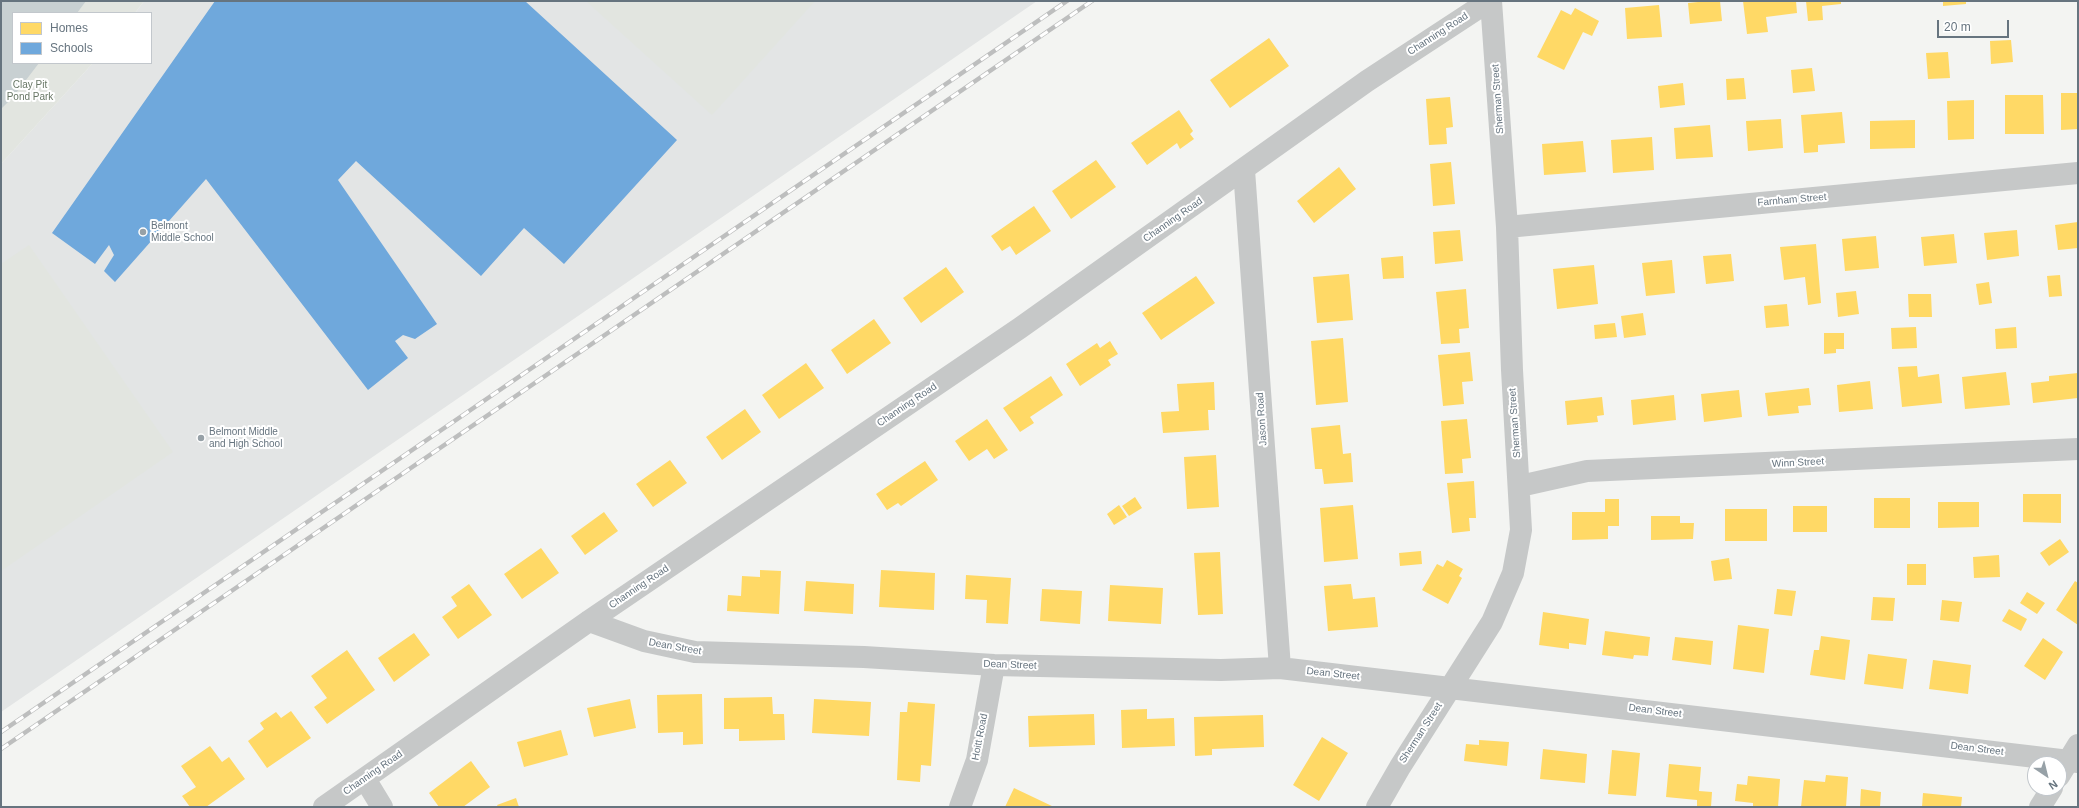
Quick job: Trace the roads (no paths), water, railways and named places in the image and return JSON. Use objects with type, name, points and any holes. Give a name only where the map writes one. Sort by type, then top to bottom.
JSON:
[{"type":"street","name":"Channing Road","points":[[324,807],[589,621],[943,381],[1244,170],[1367,81],[1490,1]]},
{"type":"street","name":"Sherman Street","points":[[1377,807],[1400,767],[1492,622],[1513,574],[1521,530],[1520,486],[1512,370],[1507,227],[1490,1]]},
{"type":"street","name":"Jason Road","points":[[1244,170],[1280,668]]},
{"type":"street","name":"Farnham Street","points":[[1507,227],[2078,173]]},
{"type":"street","name":"Winn Street","points":[[1520,486],[1586,471],[2078,449]]},
{"type":"street","name":"Dean Street","points":[[589,621],[644,641],[695,652],[864,657],[994,665],[1221,670],[1280,668],[2071,761]]},
{"type":"street","name":"Hoitt Road","points":[[960,807],[977,760],[994,665]]},
{"type":"street","points":[[365,779],[382,807]]},
{"type":"street","points":[[2040,807],[2047,796]]},
{"type":"railway","points":[[1,732],[1067,1]]},
{"type":"railway","points":[[1,749],[1092,1]]},
{"type":"place","name":"Belmont Middle School","points":[[143,232]]},
{"type":"place","name":"Belmont Middle and High School","points":[[201,438]]},
{"type":"park label","name":"Clay Pit Pond Park","points":[[30,90]]}]
